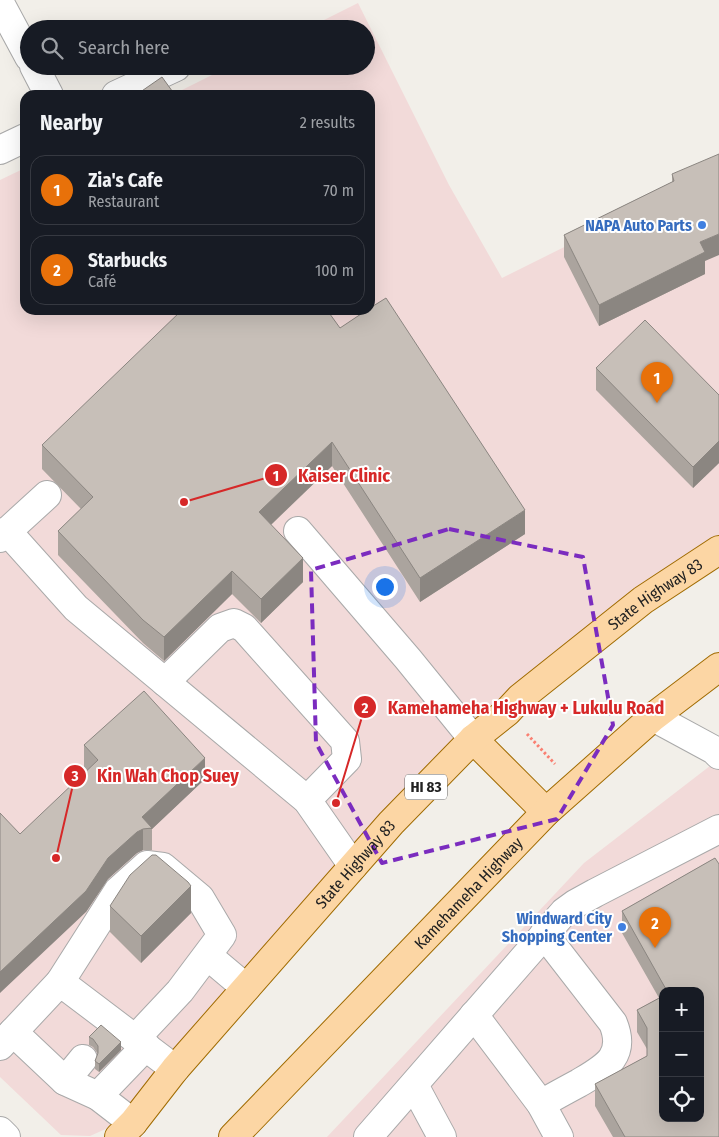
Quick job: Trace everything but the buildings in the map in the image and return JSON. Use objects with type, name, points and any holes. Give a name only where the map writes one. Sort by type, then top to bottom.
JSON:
[{"type":"main road","name":"State Highway 83","points":[[126,1130],[175,1068],[391,823],[472,739],[643,600],[719,550]]},
{"type":"main road","name":"Kamehameha Highway","points":[[233,1137],[546,812],[653,717],[719,667]]},
{"type":"main road","points":[[472,739],[546,812]]},
{"type":"street","points":[[0,3],[20,40]]},
{"type":"street","points":[[39,75],[46,90]]},
{"type":"street","points":[[127,90],[159,75]]},
{"type":"street","points":[[0,150],[20,140]]},
{"type":"street","points":[[47,495],[4,535],[76,608],[307,800],[353,866]]},
{"type":"street","points":[[298,531],[408,659],[472,739]]},
{"type":"street","points":[[165,682],[220,628],[234,623],[244,628],[345,741],[347,759],[307,800]]},
{"type":"street","points":[[653,717],[714,750],[719,755]]},
{"type":"street","points":[[368,1137],[559,917],[575,904],[719,829]]},
{"type":"street","points":[[98,1096],[208,956],[222,935],[200,898],[163,866],[147,865],[118,891],[60,982],[6,1039],[65,1081],[98,1096],[126,1130]]},
{"type":"street","points":[[541,1104],[603,1069],[614,1056],[617,1040],[612,1023],[544,934]]},
{"type":"street","points":[[208,956],[246,988]]},
{"type":"street","points":[[60,982],[108,1029],[140,1043],[175,1068]]},
{"type":"street","points":[[474,1015],[541,1104],[559,1137]]},
{"type":"street","points":[[65,1081],[83,1059]]},
{"type":"street","points":[[414,1085],[442,1137]]},
{"type":"street","points":[[0,1131],[6,1137]]},
{"type":"path","points":[[527,734],[560,768]]},
{"type":"highlighted area","points":[[449,529],[583,557],[613,725],[557,819],[382,863],[316,743],[311,570]]},
{"type":"shaded area","points":[[358,3],[366,20],[324,20]]},
{"type":"shaded area","points":[[375,37],[449,185],[502,278],[719,170],[719,556],[557,661],[128,1119],[90,1136],[61,1135],[0,1077],[0,180],[20,170],[20,315],[375,315],[375,90],[182,90],[212,75],[375,75]]},
{"type":"shaded area","name":"Windward City Shopping Center","points":[[719,759],[719,1137],[327,1137],[584,863]]},
{"type":"place","name":"NAPA Auto Parts","points":[[702,225]]},
{"type":"place","name":"Zia's Cafe","points":[[657,403]]},
{"type":"place","name":"Kaiser Clinic","points":[[184,502]]},
{"type":"place","name":"Kamehameha Highway + Lukulu Road","points":[[336,803]]},
{"type":"place","name":"Kin Wah Chop Suey","points":[[56,858]]},
{"type":"place","name":"Windward City Shopping Center","points":[[622,927]]},
{"type":"place","name":"Starbucks","points":[[655,948]]}]
